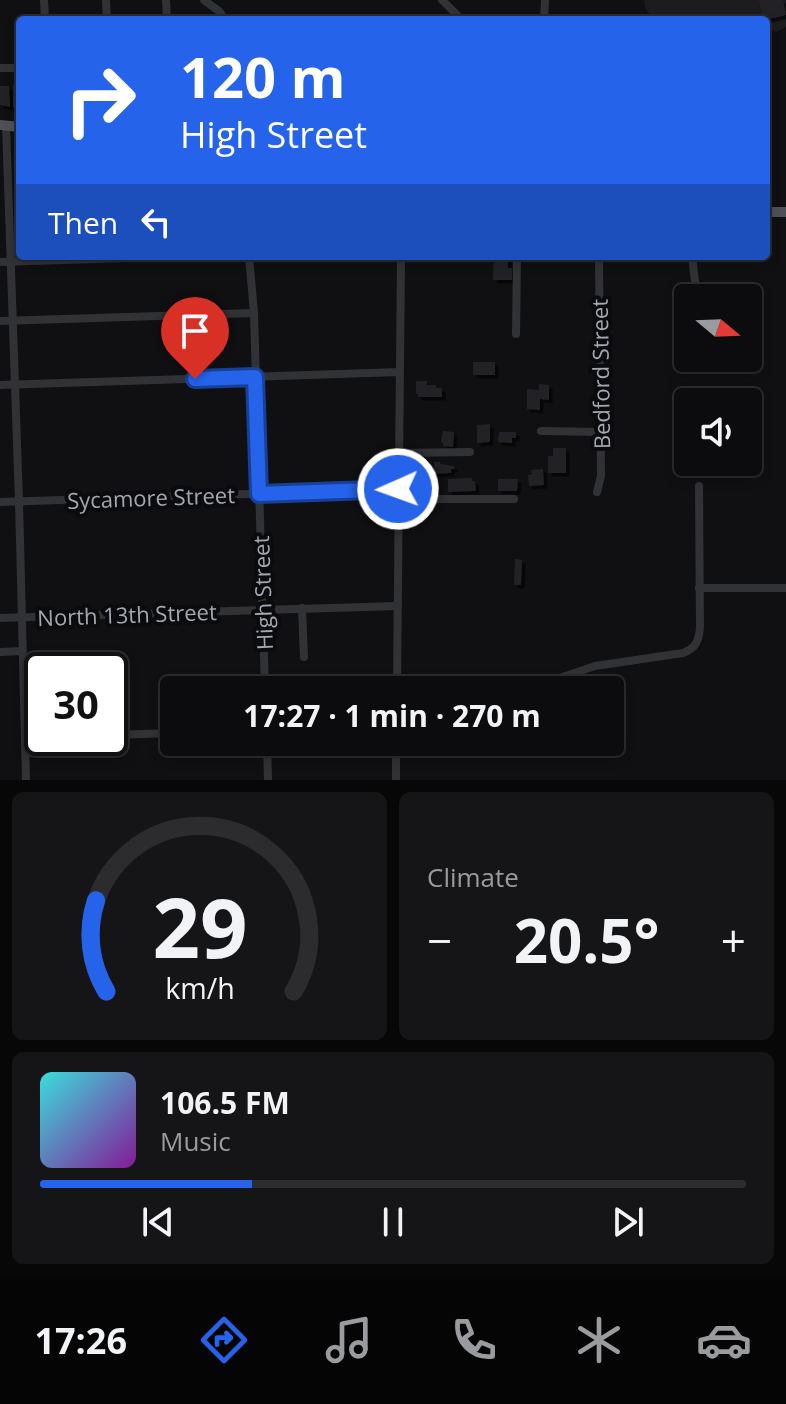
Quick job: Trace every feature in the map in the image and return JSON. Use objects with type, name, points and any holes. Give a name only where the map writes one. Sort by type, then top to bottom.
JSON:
[{"type":"street","points":[[204,0],[222,16]]},
{"type":"street","points":[[442,0],[458,16]]},
{"type":"street","points":[[3,125],[5,262],[13,321],[24,708]]},
{"type":"street","points":[[5,262],[67,260]]},
{"type":"street","name":"High Street","points":[[249,260],[254,313],[265,676]]},
{"type":"street","points":[[397,676],[401,260]]},
{"type":"street","points":[[516,334],[517,260]]},
{"type":"street","name":"Bedford Street","points":[[597,492],[601,476],[599,260]]},
{"type":"street","points":[[692,260],[695,284]]},
{"type":"street","points":[[0,321],[254,313]]},
{"type":"street","points":[[0,385],[400,372]]},
{"type":"street","points":[[541,431],[601,432]]},
{"type":"street","points":[[399,453],[470,452]]},
{"type":"street","points":[[566,676],[595,666],[683,653],[696,645],[700,627],[699,486]]},
{"type":"street","name":"Sycamore Street","points":[[0,502],[259,494],[398,494],[514,499]]},
{"type":"street","points":[[699,588],[786,588]]},
{"type":"street","name":"North 13th Street","points":[[0,618],[398,606]]},
{"type":"street","points":[[302,608],[304,657]]},
{"type":"street","points":[[0,652],[22,651]]},
{"type":"street","points":[[128,734],[160,733]]},
{"type":"street","points":[[25,756],[26,780]]},
{"type":"street","points":[[267,756],[268,780]]},
{"type":"street","points":[[396,756],[396,780]]},
{"type":"shaded area","points":[[644,0],[786,0],[786,27],[776,32],[770,30],[770,16],[651,16]]},
{"type":"building","points":[[759,0],[783,0],[786,15],[770,19],[770,16],[763,16]]},
{"type":"building","points":[[13,85],[16,85],[16,107],[13,107]]},
{"type":"building","points":[[0,86],[9,86],[10,107],[0,105]]},
{"type":"building","points":[[494,260],[508,260],[512,280],[493,280]]},
{"type":"building","points":[[473,362],[495,362],[495,375],[473,375]]},
{"type":"building","points":[[416,381],[427,381],[427,385],[442,388],[442,397],[418,397]]},
{"type":"building","points":[[539,384],[549,385],[549,400],[540,399],[540,410],[527,409],[527,389],[539,390]]},
{"type":"building","points":[[490,424],[490,442],[477,443],[477,425]]},
{"type":"building","points":[[443,431],[454,432],[453,447],[443,446]]},
{"type":"building","points":[[499,432],[516,432],[516,438],[512,438],[512,443],[498,442]]},
{"type":"building","points":[[553,448],[566,448],[566,473],[548,473],[548,456],[553,456]]},
{"type":"building","points":[[434,462],[454,466],[454,469],[451,473],[430,474]]},
{"type":"building","points":[[543,469],[544,485],[529,486],[531,470]]},
{"type":"building","points":[[424,476],[424,495],[412,495],[412,477]]},
{"type":"building","points":[[472,478],[476,491],[448,492],[448,479]]},
{"type":"building","points":[[498,479],[518,479],[517,491],[498,491]]},
{"type":"building","points":[[515,559],[522,560],[521,585],[514,585]]},
{"type":"route","points":[[195,379],[255,377],[259,494],[398,489]]}]
